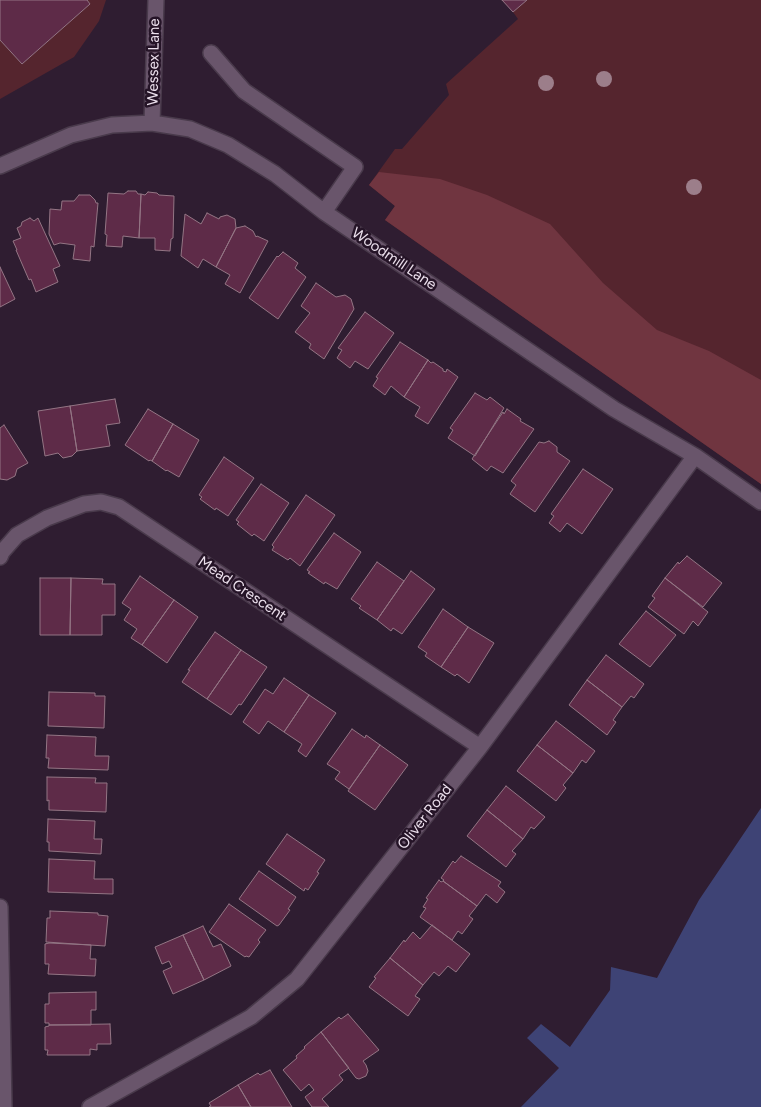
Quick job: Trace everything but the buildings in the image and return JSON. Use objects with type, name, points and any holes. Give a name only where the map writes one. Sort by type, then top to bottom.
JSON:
[{"type":"street","name":"Wessex Lane","points":[[152,123],[156,0]]},
{"type":"street","points":[[211,53],[244,91],[355,166],[324,212]]},
{"type":"street","name":"Woodmill Lane","points":[[0,166],[71,135],[112,125],[152,123],[190,129],[228,145],[275,174],[324,212],[614,409],[695,456],[761,502]]},
{"type":"street","name":"Oliver Road","points":[[90,1107],[251,1017],[297,979],[480,747],[695,456]]},
{"type":"street","name":"Mead Crescent","points":[[0,557],[17,535],[46,518],[84,504],[101,502],[119,507],[480,747]]},
{"type":"street","points":[[0,907],[4,1107]]},
{"type":"shaded area","points":[[87,0],[106,0],[99,21],[74,57],[0,99],[0,40],[22,64],[90,4]]},
{"type":"shaded area","points":[[527,0],[761,0],[761,484],[385,220],[395,206],[369,185],[395,149],[402,149],[449,95],[446,84],[518,19],[513,12]]},
{"type":"shaded area","points":[[379,172],[440,179],[487,195],[550,224],[603,283],[657,330],[709,351],[761,380],[761,484],[385,220],[395,206],[369,185]]},
{"type":"water","points":[[761,808],[761,1107],[521,1107],[559,1068],[527,1038],[541,1024],[570,1047],[610,990],[611,967],[657,978],[699,900]]}]
